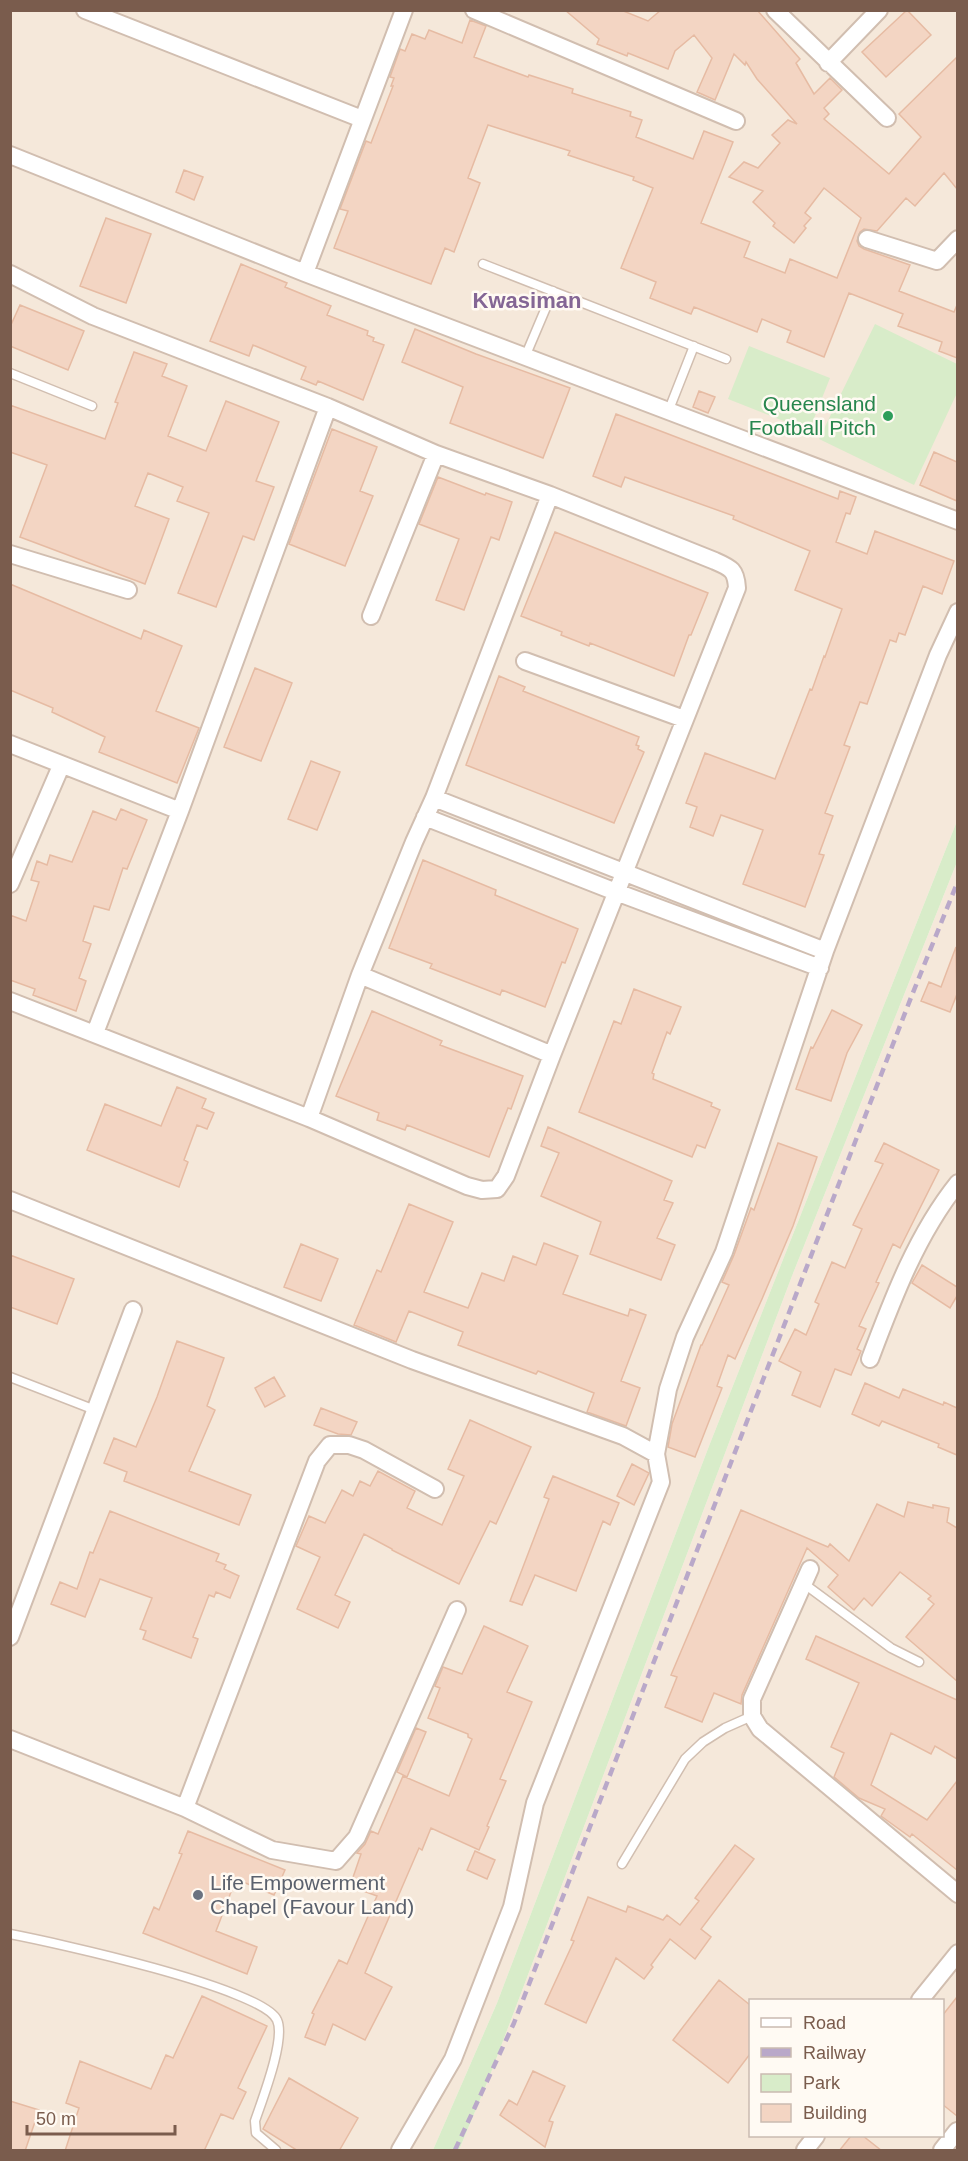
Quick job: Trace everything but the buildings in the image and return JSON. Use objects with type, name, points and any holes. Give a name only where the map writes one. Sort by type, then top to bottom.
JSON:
[{"type":"street","points":[[85,10],[363,119]]},
{"type":"street","points":[[305,273],[404,10]]},
{"type":"street","points":[[474,10],[736,121]]},
{"type":"street","points":[[775,10],[887,118]]},
{"type":"street","points":[[828,63],[879,10]]},
{"type":"street","points":[[10,155],[305,273],[957,521]]},
{"type":"street","points":[[867,239],[937,261],[957,239]]},
{"type":"street","points":[[10,274],[93,316],[328,407],[436,454],[550,495],[722,564],[736,576],[737,588],[506,1176],[497,1189],[482,1190],[467,1186],[309,1118],[10,1001]]},
{"type":"street","points":[[95,1033],[180,811],[328,407]]},
{"type":"street","points":[[371,616],[436,454]]},
{"type":"street","points":[[309,1118],[360,975],[434,798],[550,495]]},
{"type":"street","points":[[10,554],[128,590]]},
{"type":"street","points":[[400,2151],[453,2059],[512,1907],[535,1803],[661,1482],[656,1454],[668,1389],[685,1337],[724,1252],[825,951],[938,655],[957,612]]},
{"type":"street","points":[[525,661],[684,719]]},
{"type":"street","points":[[10,744],[180,811]]},
{"type":"street","points":[[10,884],[61,766]]},
{"type":"street","points":[[434,798],[825,951]]},
{"type":"street","points":[[425,817],[616,892],[820,968]]},
{"type":"street","points":[[360,975],[552,1055]]},
{"type":"street","points":[[870,1359],[900,1279],[947,1196],[957,1183]]},
{"type":"street","points":[[10,1200],[412,1360],[614,1432],[656,1454]]},
{"type":"street","points":[[10,1637],[133,1310]]},
{"type":"street","points":[[185,1808],[317,1461],[330,1445],[349,1445],[364,1450],[435,1489]]},
{"type":"street","points":[[806,1576],[752,1699],[752,1716],[760,1729],[957,1894]]},
{"type":"street","points":[[10,1738],[185,1808],[272,1850],[336,1861],[357,1837],[458,1610]]},
{"type":"street","points":[[922,1999],[957,1953]]},
{"type":"street","points":[[942,2151],[957,2131],[944,2122]]},
{"type":"street","points":[[805,2151],[815,2137]]},
{"type":"lane","points":[[483,264],[726,359]]},
{"type":"lane","points":[[525,357],[553,291]]},
{"type":"lane","points":[[668,412],[694,346]]},
{"type":"lane","points":[[10,374],[93,406]]},
{"type":"lane","points":[[10,1377],[95,1410]]},
{"type":"lane","points":[[806,1576],[891,1648],[919,1662]]},
{"type":"lane","points":[[622,1864],[685,1759],[703,1742],[725,1728],[752,1716]]},
{"type":"lane","points":[[10,1934],[54,1942],[166,1971],[255,2001],[272,2012],[279,2022],[280,2039],[255,2121],[256,2133],[276,2151]]},
{"type":"shaded area","points":[[11,11],[957,11],[957,821],[709,1446],[497,2003],[433,2150],[11,2150]]},
{"type":"shaded area","points":[[957,862],[957,2150],[459,2150],[489,2078],[792,1276]]},
{"type":"green space","name":"Queensland Football Pitch","points":[[875,324],[957,364],[957,393],[914,485],[819,439]]},
{"type":"green space","points":[[749,346],[830,378],[809,431],[728,399]]},
{"type":"green space","points":[[957,821],[957,862],[792,1276],[489,2078],[459,2150],[433,2150],[497,2003],[709,1446]]},
{"type":"railway","points":[[455,2150],[514,2023],[958,881]]},
{"type":"place","name":"Queensland Football Pitch","points":[[888,416]]},
{"type":"place","name":"Life Empowerment Chapel (Favour Land)","points":[[198,1895]]},
{"type":"district","name":"Kwasiman","points":[[527,300]]}]
